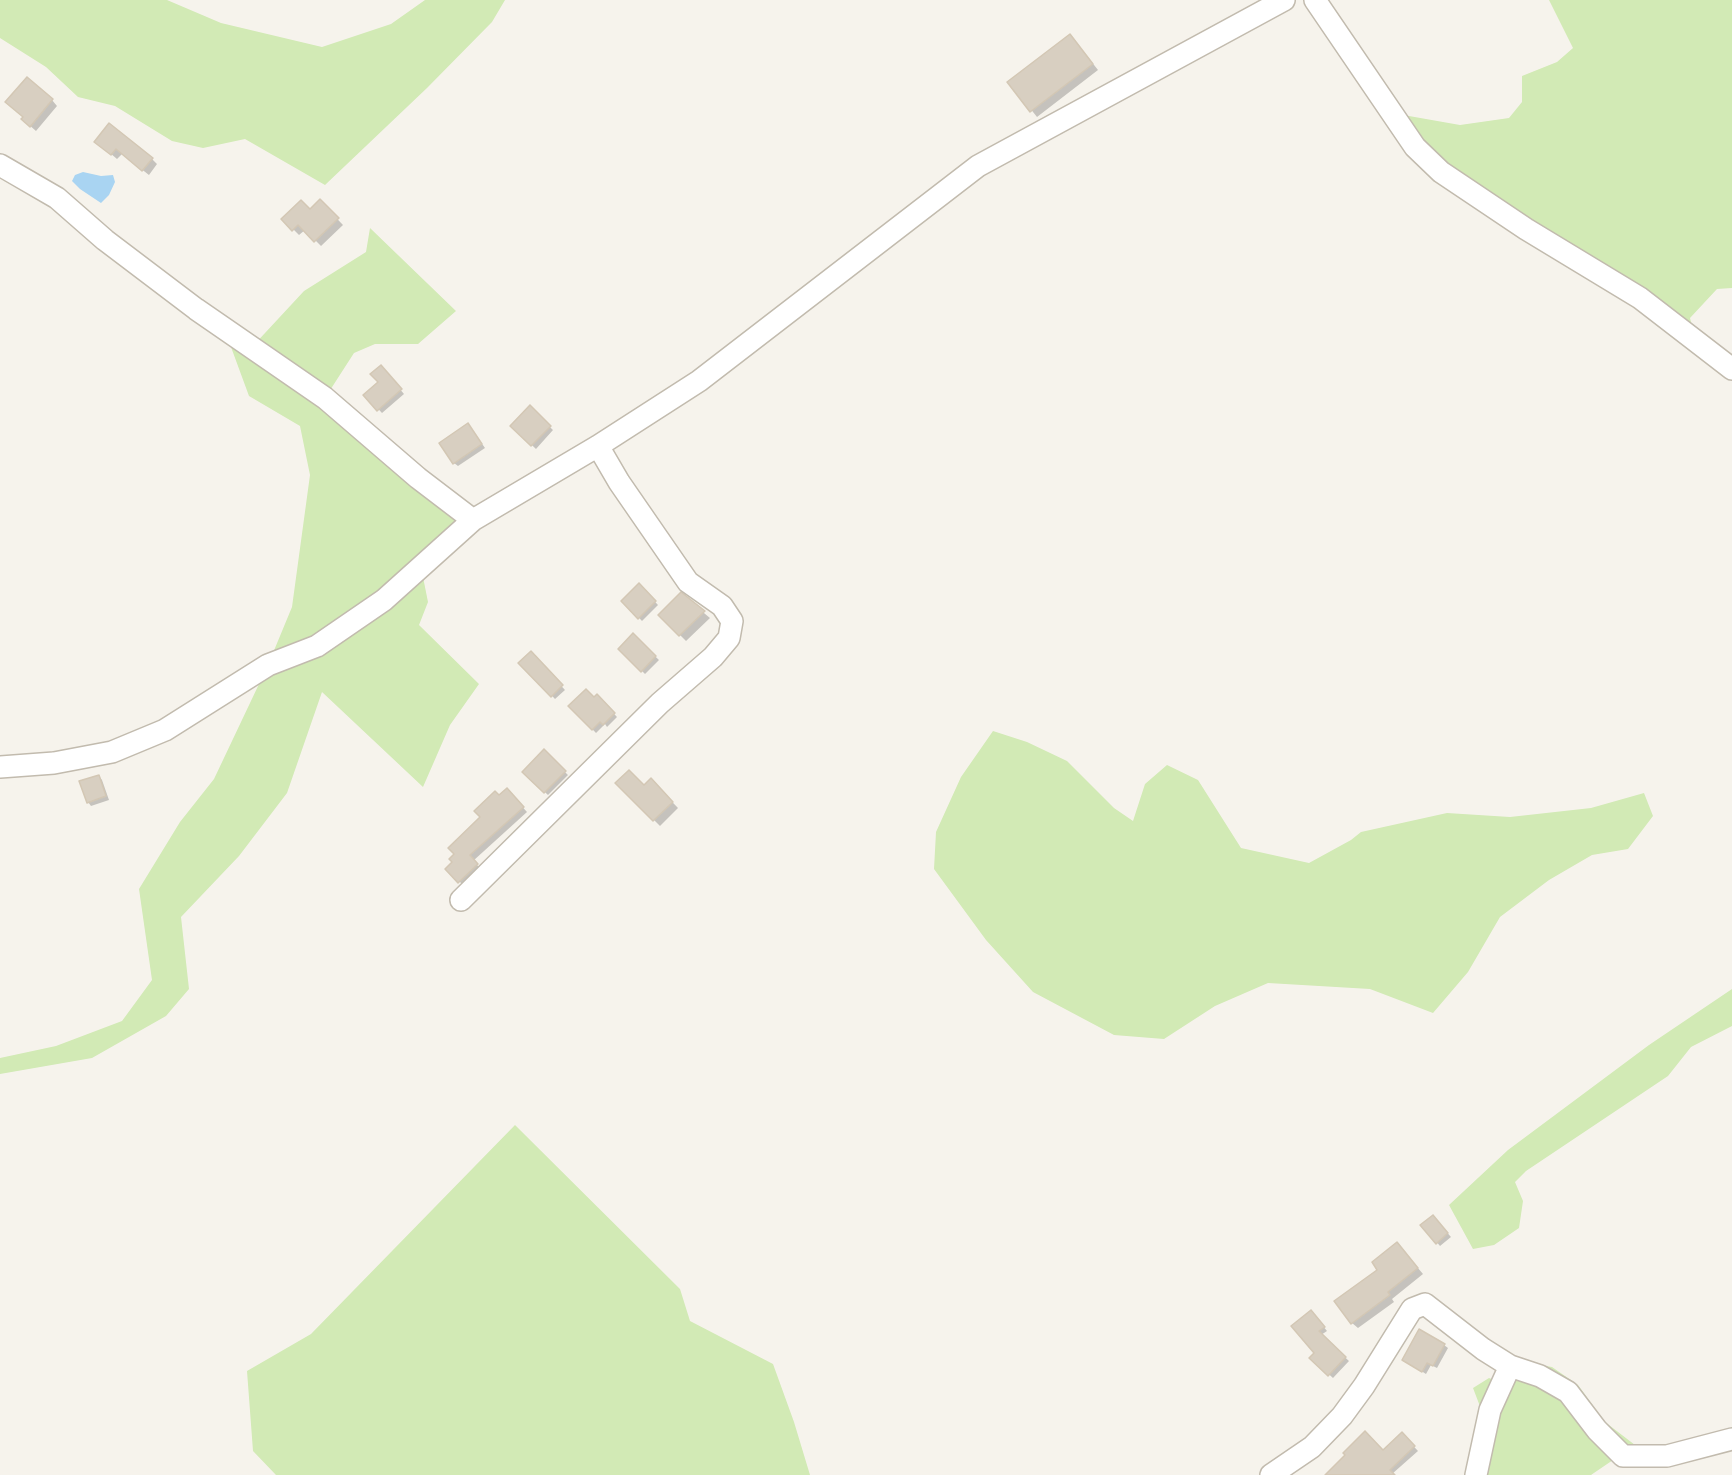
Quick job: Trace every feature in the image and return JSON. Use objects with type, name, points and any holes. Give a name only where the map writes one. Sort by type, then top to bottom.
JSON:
[{"type":"street","points":[[0,766],[54,763],[112,752],[165,730],[268,665],[317,646],[384,600],[473,520],[598,446],[699,381],[978,166],[1284,0]]},
{"type":"street","points":[[1315,0],[1415,147],[1441,172],[1526,228],[1640,298],[1732,369]]},
{"type":"street","points":[[0,165],[57,198],[105,240],[196,309],[325,398],[418,478],[473,520]]},
{"type":"street","points":[[461,900],[660,704],[713,657],[729,638],[732,621],[722,606],[688,582],[619,482],[598,446]]},
{"type":"street","points":[[1271,1475],[1311,1447],[1342,1416],[1364,1386],[1412,1309],[1425,1304],[1483,1350],[1510,1366],[1540,1376],[1568,1392],[1597,1430],[1623,1456],[1667,1456],[1732,1439]]},
{"type":"street","points":[[1476,1475],[1490,1410],[1510,1366]]},
{"type":"green space","points":[[0,0],[167,0],[221,23],[322,47],[391,24],[425,0],[505,0],[492,22],[427,88],[325,185],[245,139],[203,148],[172,141],[115,106],[78,97],[46,67],[0,38]]},
{"type":"green space","points":[[1549,0],[1732,0],[1732,288],[1717,289],[1690,318],[1696,342],[1441,172],[1392,113],[1460,125],[1509,118],[1522,102],[1522,76],[1557,62],[1573,48]]},
{"type":"green space","points":[[370,228],[456,311],[418,344],[375,344],[354,353],[325,398],[473,520],[421,567],[428,602],[419,625],[479,684],[450,725],[423,787],[322,692],[287,793],[239,856],[181,917],[189,989],[166,1016],[92,1058],[0,1074],[0,1058],[56,1046],[122,1021],[152,980],[139,889],[180,822],[214,779],[268,665],[292,607],[310,475],[300,426],[249,396],[224,328],[252,347],[304,291],[366,252]]},
{"type":"green space","points":[[993,731],[1027,742],[1067,761],[1114,808],[1133,821],[1145,784],[1167,765],[1198,780],[1241,848],[1309,863],[1361,832],[1447,813],[1510,817],[1591,808],[1644,793],[1653,816],[1628,849],[1592,855],[1549,880],[1500,917],[1468,972],[1433,1013],[1370,989],[1268,983],[1215,1006],[1164,1039],[1114,1035],[1033,992],[986,940],[934,869],[936,832],[961,777]]},
{"type":"green space","points":[[1732,989],[1732,1026],[1691,1047],[1668,1076],[1526,1171],[1515,1182],[1523,1201],[1519,1228],[1494,1245],[1473,1249],[1449,1205],[1508,1150],[1649,1045]]},
{"type":"green space","points":[[515,1125],[680,1289],[690,1321],[773,1364],[810,1475],[276,1475],[253,1451],[247,1371],[311,1334]]},
{"type":"green space","points":[[1511,1360],[1552,1367],[1578,1385],[1605,1422],[1635,1445],[1591,1475],[1466,1475],[1481,1409],[1473,1388],[1489,1378],[1499,1382]]},
{"type":"water","points":[[83,172],[101,176],[113,175],[115,182],[109,195],[101,203],[72,181],[75,175]]},
{"type":"building","points":[[1070,34],[1093,64],[1030,112],[1007,82]]},
{"type":"building","points":[[27,77],[53,99],[30,127],[21,119],[23,117],[5,102]]},
{"type":"building","points":[[109,123],[153,158],[142,171],[116,149],[111,155],[94,142]]},
{"type":"building","points":[[320,199],[339,218],[314,242],[298,225],[292,231],[281,219],[301,200],[310,209]]},
{"type":"building","points":[[381,365],[402,389],[377,411],[363,395],[378,382],[370,374]]},
{"type":"building","points":[[530,405],[551,426],[531,446],[510,426]]},
{"type":"building","points":[[468,423],[482,444],[453,464],[439,443]]},
{"type":"building","points":[[639,583],[656,601],[638,619],[621,601]]},
{"type":"building","points":[[681,592],[705,611],[679,636],[658,615]]},
{"type":"building","points":[[633,633],[656,656],[641,672],[618,649]]},
{"type":"building","points":[[531,651],[563,685],[551,697],[518,663]]},
{"type":"building","points":[[586,689],[594,697],[597,694],[615,713],[603,725],[600,722],[592,730],[568,706]]},
{"type":"building","points":[[544,749],[566,771],[544,793],[522,772]]},
{"type":"building","points":[[629,770],[644,785],[651,778],[673,802],[653,821],[615,783]]},
{"type":"building","points":[[99,775],[106,796],[87,803],[79,781]]},
{"type":"building","points":[[507,788],[524,807],[470,855],[478,864],[458,883],[445,869],[452,862],[449,859],[454,854],[448,848],[480,817],[474,811],[495,791],[499,795]]},
{"type":"building","points":[[1433,1215],[1448,1233],[1436,1244],[1420,1225]]},
{"type":"building","points":[[1397,1242],[1418,1268],[1388,1292],[1390,1295],[1351,1324],[1334,1301],[1377,1270],[1372,1262]]},
{"type":"building","points":[[1311,1310],[1325,1327],[1319,1331],[1346,1357],[1328,1376],[1309,1358],[1314,1353],[1291,1326]]},
{"type":"building","points":[[1419,1329],[1445,1344],[1433,1366],[1427,1363],[1422,1372],[1402,1360]]},
{"type":"building","points":[[1365,1431],[1383,1450],[1402,1432],[1415,1446],[1390,1470],[1395,1475],[1325,1475],[1345,1455],[1343,1453]]}]
